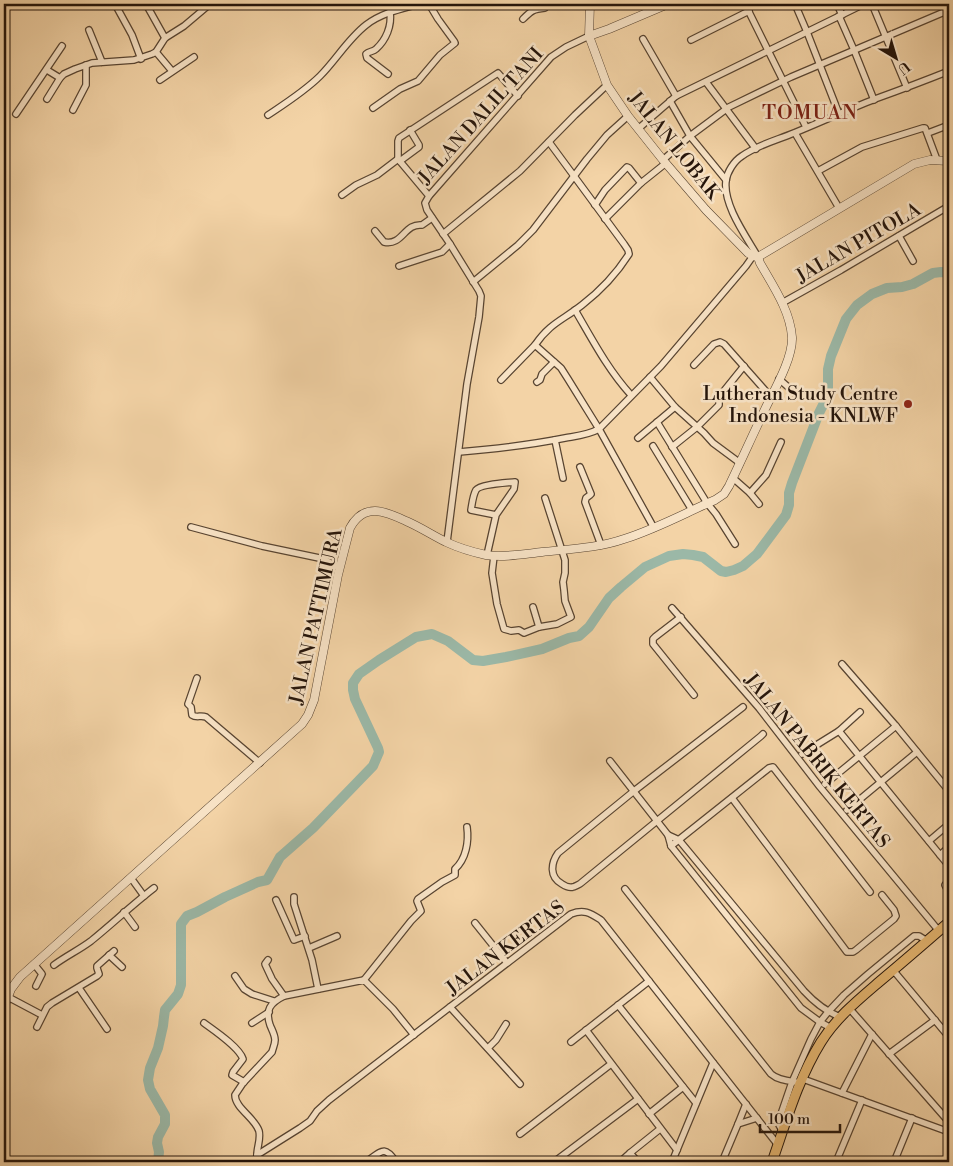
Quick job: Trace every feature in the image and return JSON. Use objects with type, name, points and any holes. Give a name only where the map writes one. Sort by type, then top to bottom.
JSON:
[{"type":"main road","points":[[772,1162],[799,1081],[831,1028],[849,1008],[949,922]]},
{"type":"street","points":[[115,4],[132,35],[141,59]]},
{"type":"street","points":[[146,4],[165,38]]},
{"type":"street","points":[[47,98],[60,78],[68,72],[86,65],[102,62],[141,59],[156,52],[165,38],[184,26],[210,4]]},
{"type":"street","points":[[268,115],[294,98],[322,75],[367,24],[390,12],[419,4]]},
{"type":"street","points":[[373,108],[400,89],[418,81],[440,55],[455,43],[429,4]]},
{"type":"street","points":[[523,19],[535,8],[544,8],[548,4]]},
{"type":"street","points":[[589,36],[590,4]]},
{"type":"street","name":"JALAN DALIL TANI","points":[[446,542],[467,384],[481,300],[480,291],[425,206],[427,199],[551,57],[589,36],[668,4]]},
{"type":"street","points":[[745,4],[806,127]]},
{"type":"street","points":[[795,4],[839,114]]},
{"type":"street","points":[[837,4],[874,100]]},
{"type":"street","points":[[638,129],[676,96],[864,4]]},
{"type":"street","points":[[872,4],[907,88]]},
{"type":"street","points":[[605,219],[690,136],[726,109],[783,81],[949,10]]},
{"type":"street","points":[[388,74],[367,58],[366,54],[375,50],[386,37],[390,27],[390,12]]},
{"type":"street","points":[[691,40],[749,12]]},
{"type":"street","points":[[89,30],[102,62]]},
{"type":"street","name":"JALAN LOBAK","points":[[589,36],[608,85],[628,116],[664,162],[706,210],[748,253],[755,256]]},
{"type":"street","points":[[643,39],[676,96]]},
{"type":"street","points":[[16,114],[62,46]]},
{"type":"street","points":[[156,52],[172,71]]},
{"type":"street","points":[[160,80],[194,57]]},
{"type":"street","points":[[73,110],[86,85],[86,65]]},
{"type":"street","points":[[47,70],[60,78]]},
{"type":"street","points":[[670,102],[690,136],[726,180],[736,162],[742,156],[756,149],[806,127],[949,71]]},
{"type":"street","points":[[429,196],[399,160],[398,139],[498,73],[518,96]]},
{"type":"street","points":[[706,82],[756,149]]},
{"type":"street","points":[[443,234],[520,171],[597,93],[608,85]]},
{"type":"street","points":[[473,282],[518,245],[533,230],[587,158],[607,135],[628,116]]},
{"type":"street","points":[[928,133],[949,125]]},
{"type":"street","points":[[818,171],[862,148],[923,128],[928,133],[937,160]]},
{"type":"street","points":[[342,195],[363,181],[377,175],[419,147],[410,130]]},
{"type":"street","points":[[795,132],[839,208]]},
{"type":"street","points":[[501,380],[548,328],[575,310],[601,288],[628,254],[628,250],[549,142]]},
{"type":"street","points":[[459,452],[512,447],[556,440],[599,429],[661,366],[755,256],[914,164],[937,160],[949,161]]},
{"type":"street","points":[[595,205],[605,190],[626,168],[629,168],[641,183]]},
{"type":"street","name":"JALAN PATTIMURA","points":[[4,1007],[15,983],[34,964],[302,724],[314,700],[340,566],[350,528],[360,516],[367,512],[387,512],[463,549],[506,556],[601,545],[625,539],[654,528],[724,494],[771,397],[792,346],[790,327],[782,303],[729,206],[726,194],[726,180]]},
{"type":"street","name":"JALAN PITOLA","points":[[782,303],[949,206]]},
{"type":"street","points":[[375,231],[386,244],[392,243],[402,237],[406,231],[416,224],[422,225],[432,218]]},
{"type":"street","points":[[899,236],[913,261]]},
{"type":"street","points":[[949,238],[949,244]]},
{"type":"street","points":[[399,266],[442,252],[450,244]]},
{"type":"street","points":[[575,310],[604,359],[631,395]]},
{"type":"street","points":[[694,365],[714,344],[720,342],[724,344],[771,397]]},
{"type":"street","points":[[535,344],[568,379],[599,429],[654,528]]},
{"type":"street","points":[[537,382],[554,362]]},
{"type":"street","points":[[672,447],[697,427],[718,406],[718,398],[744,366]]},
{"type":"street","points":[[650,377],[675,407],[718,447],[740,463]]},
{"type":"street","points":[[779,379],[796,394]]},
{"type":"street","points":[[638,438],[675,407]]},
{"type":"street","points":[[657,422],[707,503],[735,544]]},
{"type":"street","points":[[556,440],[563,478]]},
{"type":"street","points":[[750,493],[766,475],[781,442]]},
{"type":"street","points":[[653,446],[692,510]]},
{"type":"street","points":[[580,467],[591,494],[586,498],[585,502],[601,545]]},
{"type":"street","points":[[733,478],[759,504]]},
{"type":"street","points":[[496,514],[471,510],[476,490],[482,486],[515,482],[514,489],[496,514],[491,555],[497,604],[504,629],[517,630],[524,633],[539,627],[563,622],[571,617],[563,582],[565,573],[564,560],[545,498]]},
{"type":"street","points":[[191,526],[262,546],[324,559],[340,566]]},
{"type":"street","points":[[533,607],[539,627]]},
{"type":"street","name":"JALAN PABRIK KERTAS","points":[[672,608],[759,708],[820,787],[939,931]]},
{"type":"street","points":[[681,617],[655,637],[653,644],[694,695]]},
{"type":"street","points":[[842,664],[896,726],[949,792]]},
{"type":"street","points":[[197,678],[188,704],[191,707],[193,716],[206,717],[260,763]]},
{"type":"street","points":[[744,707],[633,790],[558,852],[552,867],[556,879],[567,887],[574,887],[580,883],[762,734]]},
{"type":"street","points":[[802,754],[839,731],[860,712]]},
{"type":"street","points":[[825,784],[896,726]]},
{"type":"street","points":[[839,731],[949,866]]},
{"type":"street","points":[[846,810],[917,752]]},
{"type":"street","points":[[610,761],[668,835],[671,846],[801,1008],[831,1028]]},
{"type":"street","points":[[671,846],[769,768],[773,767],[870,892]]},
{"type":"street","points":[[732,798],[847,952],[856,950],[896,916],[894,910],[882,895]]},
{"type":"street","points":[[929,841],[949,824]]},
{"type":"street","points":[[256,1162],[259,1130],[235,1099],[235,1095],[244,1082],[272,1052],[275,1041],[269,1012],[274,1001],[284,996],[364,980],[421,910],[417,901],[455,872],[466,847],[467,827]]},
{"type":"street","points":[[668,835],[680,840],[812,1000],[828,1012],[840,1017]]},
{"type":"street","points":[[940,855],[949,848]]},
{"type":"street","points":[[131,878],[144,896]]},
{"type":"street","points":[[949,880],[945,885],[949,893]]},
{"type":"street","points":[[54,965],[89,942],[154,888]]},
{"type":"street","points":[[625,889],[775,1078],[799,1081],[842,1093],[949,1132]]},
{"type":"street","points":[[294,897],[294,904],[309,948],[318,989]]},
{"type":"street","points":[[276,900],[294,940],[305,936]]},
{"type":"street","name":"JALAN KERTAS","points":[[257,1155],[300,1128],[329,1100],[571,914],[579,911],[588,913],[601,920],[778,1145]]},
{"type":"street","points":[[124,912],[135,927]]},
{"type":"street","points":[[475,923],[507,963]]},
{"type":"street","points":[[739,931],[749,924]]},
{"type":"street","points":[[309,948],[337,936]]},
{"type":"street","points":[[799,1081],[811,1039],[828,1012],[868,974],[914,936],[919,936],[927,942]]},
{"type":"street","points":[[37,1027],[47,1007],[98,975],[97,966],[112,953],[122,967]]},
{"type":"street","points":[[268,960],[266,964],[272,979],[284,996]]},
{"type":"street","points":[[34,964],[42,974],[36,986]]},
{"type":"street","points":[[893,970],[949,1037]]},
{"type":"street","points":[[235,976],[244,989],[252,994],[274,1001]]},
{"type":"street","points":[[364,980],[393,1009],[414,1035]]},
{"type":"street","points":[[571,1042],[649,981]]},
{"type":"street","points":[[79,988],[107,1029]]},
{"type":"street","points":[[8,997],[42,1015]]},
{"type":"street","points":[[618,1006],[696,1103]]},
{"type":"street","points":[[450,1007],[520,1084]]},
{"type":"street","points":[[849,1008],[949,1122]]},
{"type":"street","points":[[252,1023],[269,1012]]},
{"type":"street","points":[[890,1054],[935,1020]]},
{"type":"street","points":[[204,1023],[236,1049],[243,1058],[232,1074],[244,1082]]},
{"type":"street","points":[[211,1028],[216,1023]]},
{"type":"street","points":[[488,1048],[496,1040],[506,1024]]},
{"type":"street","points":[[586,1030],[677,1150]]},
{"type":"street","points":[[842,1093],[872,1034]]},
{"type":"street","points":[[672,1162],[713,1063]]},
{"type":"street","points":[[520,1134],[611,1064]]},
{"type":"street","points":[[649,1114],[683,1087]]},
{"type":"street","points":[[554,1162],[638,1099]]},
{"type":"street","points":[[836,1162],[862,1100]]},
{"type":"street","points":[[722,1162],[746,1104]]},
{"type":"street","points":[[738,1124],[757,1118]]},
{"type":"street","points":[[894,1162],[912,1118]]},
{"type":"street","points":[[620,1162],[660,1129]]},
{"type":"street","points":[[366,1162],[381,1152],[386,1151],[391,1154],[396,1162]]},
{"type":"street","points":[[630,1153],[638,1162]]},
{"type":"waterway","points":[[158,1162],[159,1152],[157,1143],[165,1124],[165,1115],[150,1089],[148,1080],[150,1068],[158,1048],[165,1010],[178,994],[181,985],[181,924],[187,916],[258,882],[267,880],[280,857],[313,828],[373,766],[379,752],[378,748],[355,699],[353,690],[353,683],[359,674],[416,637],[432,634],[448,641],[473,660],[483,661],[542,649],[579,636],[589,627],[609,598],[621,587],[645,567],[669,556],[683,554],[703,557],[721,571],[726,572],[743,566],[757,554],[786,515],[792,483],[824,403],[828,390],[828,369],[831,356],[846,319],[857,305],[872,294],[887,288],[913,284],[933,273],[949,273]]},
{"type":"place","name":"Lutheran Study Centre Indonesia - KNLWF","points":[[908,404]]},
{"type":"district","name":"TOMUAN","points":[[810,112]]}]
